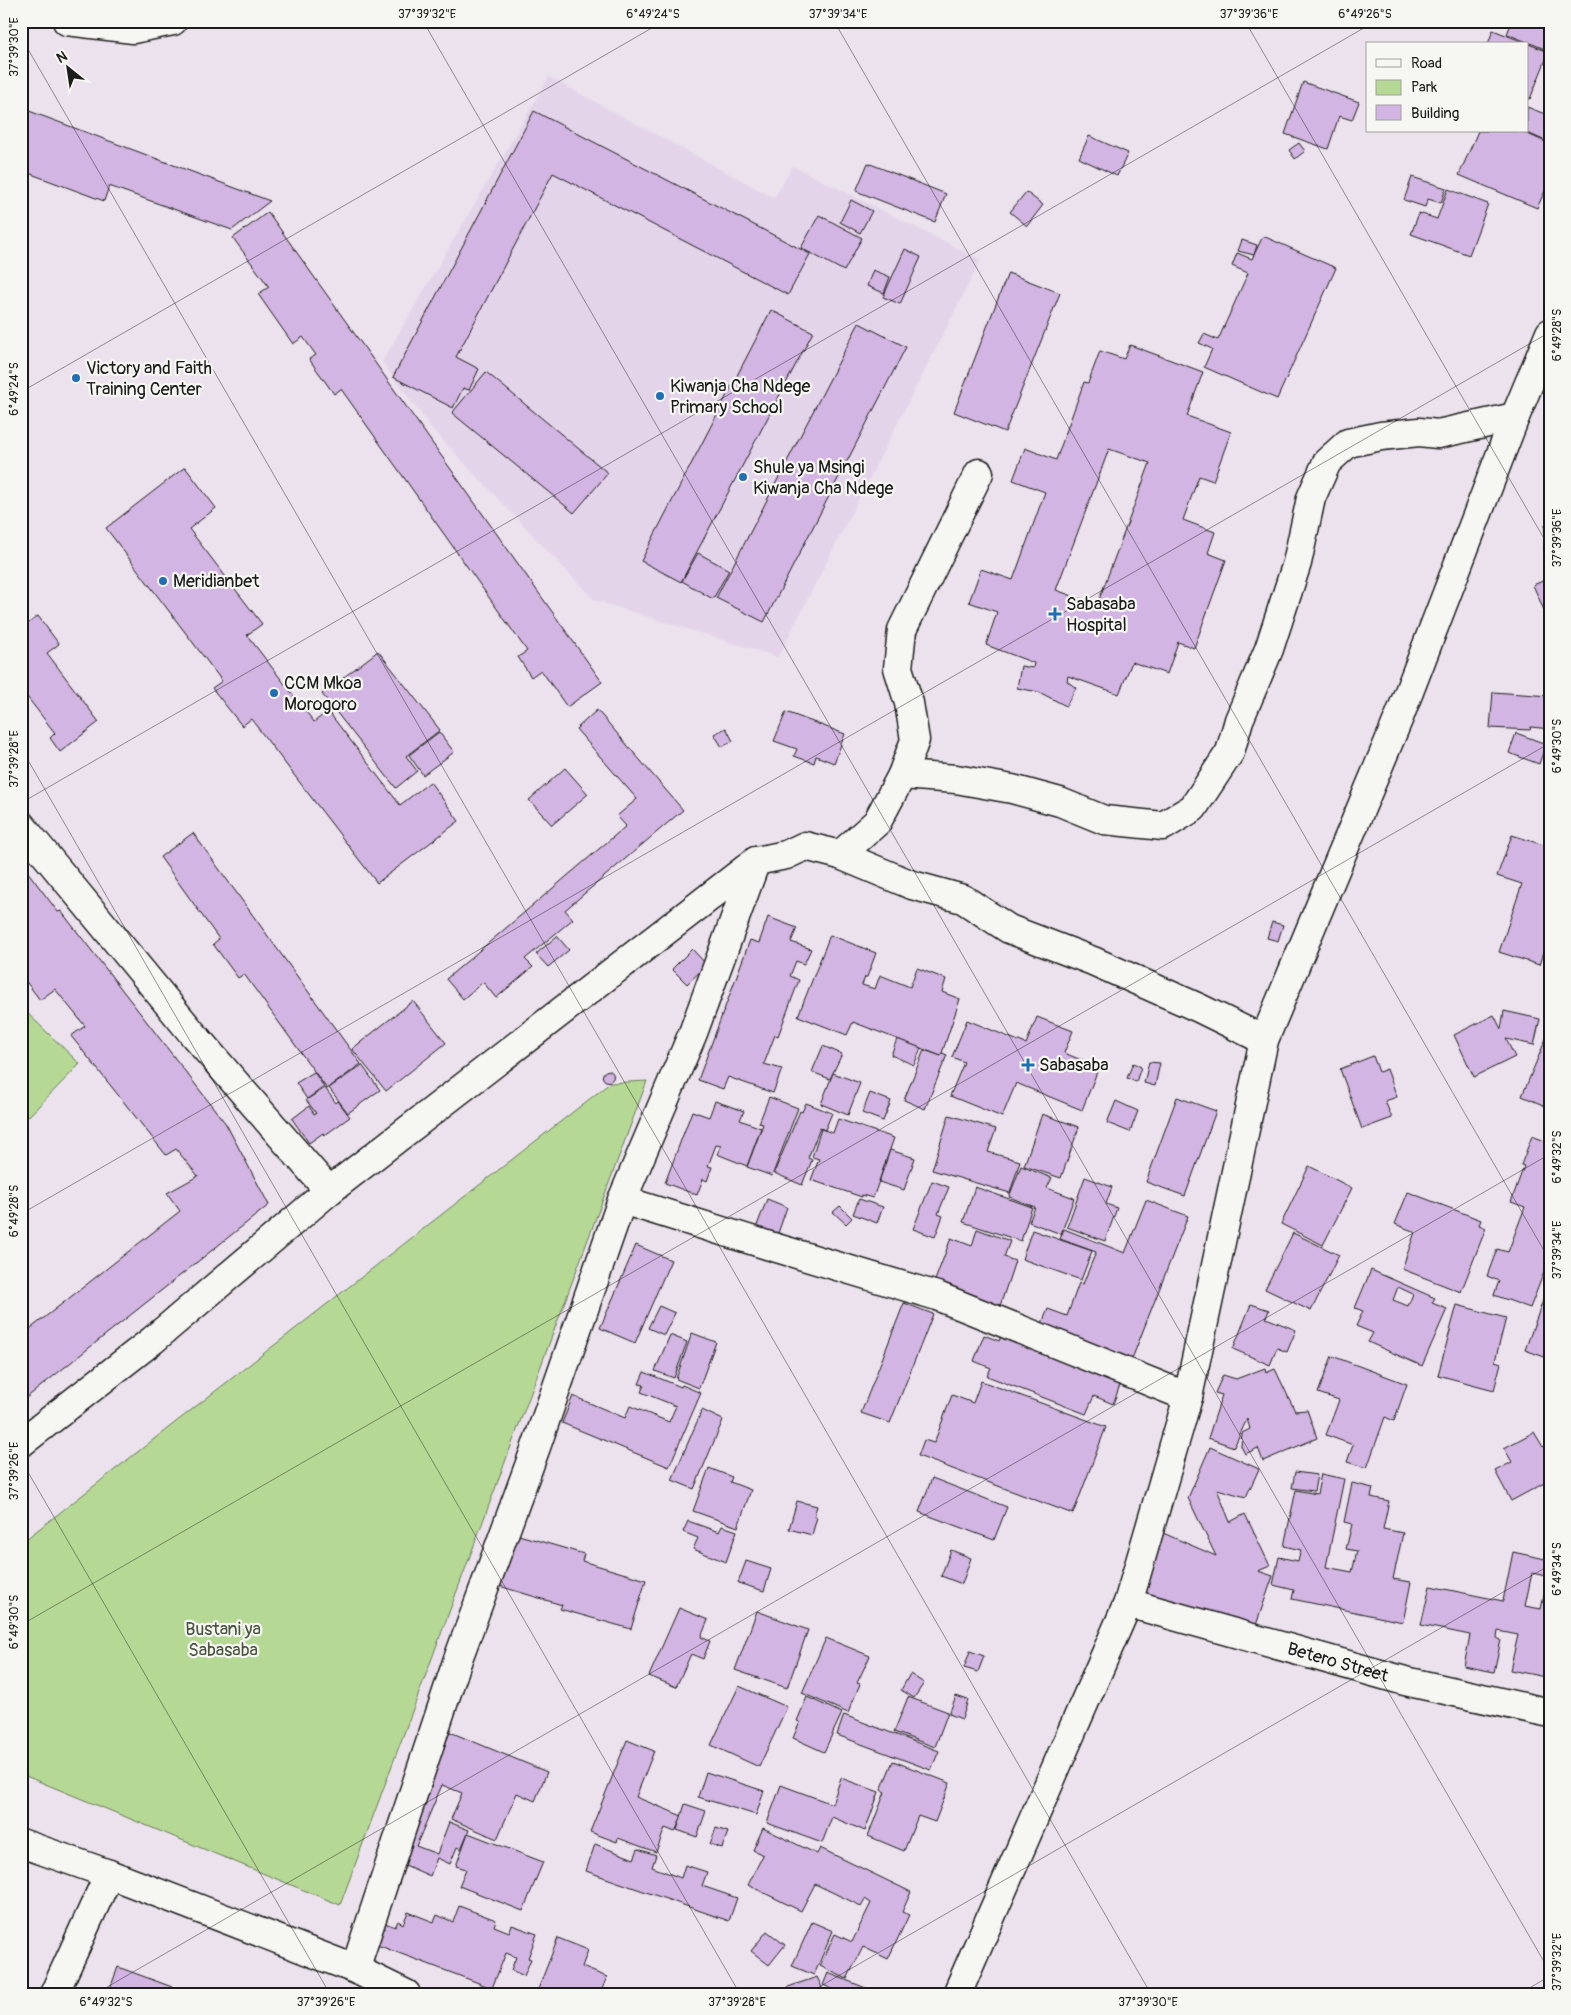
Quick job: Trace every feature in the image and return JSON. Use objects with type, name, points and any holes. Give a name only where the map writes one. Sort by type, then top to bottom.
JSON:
[{"type":"street","points":[[67,21],[133,29],[173,21]]},
{"type":"street","points":[[957,1994],[1128,1603],[1188,1397],[1264,1040],[1400,715],[1515,417],[1550,333]]},
{"type":"street","points":[[902,775],[956,779],[1012,789],[1060,802],[1104,820],[1163,826],[1193,808],[1230,752],[1238,720],[1269,649],[1297,563],[1311,498],[1327,462],[1348,443],[1381,436],[1419,432],[1438,434],[1515,417]]},
{"type":"street","points":[[840,855],[877,822],[902,775],[915,740],[909,703],[898,668],[902,630],[979,473]]},
{"type":"street","points":[[21,825],[192,1034],[329,1191]]},
{"type":"street","points":[[21,1443],[153,1340],[329,1191],[756,861],[786,855],[805,846],[840,855],[912,885],[963,899],[1009,929],[1093,961],[1264,1040]]},
{"type":"street","points":[[355,1969],[458,1658],[536,1447],[622,1200],[693,1033],[756,861]]},
{"type":"street","points":[[622,1200],[937,1296],[1188,1397]]},
{"type":"street","name":"Betero Street","points":[[1128,1603],[1405,1681],[1550,1713]]},
{"type":"street","points":[[21,1843],[109,1874],[355,1969],[406,1994]]},
{"type":"street","points":[[54,1994],[109,1874]]},
{"type":"shaded area","name":"Kiwanja Cha Ndege Primary School","points":[[549,77],[774,198],[793,166],[981,260],[778,657],[594,600],[434,431],[382,362]]},
{"type":"green space","points":[[21,1007],[80,1064],[21,1124]]},
{"type":"green space","name":"Bustani ya Sabasaba","points":[[647,1081],[340,1905],[21,1774],[21,1543],[610,1083]]},
{"type":"building","points":[[1512,21],[1550,21],[1550,51],[1528,42],[1507,34]]},
{"type":"building","points":[[1493,30],[1524,42],[1489,42]]},
{"type":"building","points":[[1528,44],[1549,52],[1530,99],[1528,98]]},
{"type":"building","points":[[1303,82],[1359,102],[1352,120],[1339,116],[1328,149],[1285,134]]},
{"type":"building","points":[[1528,107],[1550,116],[1550,143],[1525,132],[1528,132]]},
{"type":"building","points":[[21,108],[270,201],[232,230],[109,186],[104,201],[23,171],[21,173]]},
{"type":"building","points":[[534,111],[810,254],[788,295],[553,173],[456,357],[479,369],[469,390],[463,388],[453,408],[393,377]]},
{"type":"building","points":[[1478,132],[1523,132],[1550,144],[1550,180],[1537,208],[1459,175]]},
{"type":"building","points":[[1089,136],[1128,153],[1117,176],[1079,158]]},
{"type":"building","points":[[1299,143],[1305,151],[1295,159],[1289,150]]},
{"type":"building","points":[[868,163],[946,194],[935,222],[856,191]]},
{"type":"building","points":[[1412,177],[1446,188],[1441,203],[1428,199],[1425,207],[1404,200]]},
{"type":"building","points":[[1448,189],[1488,204],[1469,255],[1411,234],[1419,213],[1437,219]]},
{"type":"building","points":[[1026,192],[1043,205],[1027,226],[1010,212]]},
{"type":"building","points":[[851,200],[872,211],[860,233],[840,222]]},
{"type":"building","points":[[268,212],[602,682],[567,707],[541,670],[531,677],[518,657],[527,651],[341,389],[334,394],[309,359],[316,355],[303,337],[293,344],[258,294],[269,287],[233,238]]},
{"type":"building","points":[[819,215],[862,238],[844,271],[801,248]]},
{"type":"building","points":[[1263,236],[1336,268],[1277,399],[1204,367],[1212,349],[1199,343],[1204,334],[1218,340],[1248,273],[1232,266],[1237,253],[1252,259]]},
{"type":"building","points":[[1242,240],[1257,245],[1254,255],[1238,251]]},
{"type":"building","points":[[905,249],[921,257],[900,304],[883,297]]},
{"type":"building","points":[[873,270],[890,277],[884,293],[867,286]]},
{"type":"building","points":[[1008,273],[1060,293],[1005,432],[954,412]]},
{"type":"building","points":[[771,310],[813,332],[681,582],[641,561]]},
{"type":"building","points":[[859,323],[906,347],[764,622],[716,598]]},
{"type":"building","points":[[1130,345],[1203,372],[1187,416],[1231,432],[1213,481],[1199,476],[1183,520],[1215,532],[1208,553],[1226,560],[1194,648],[1178,642],[1167,674],[1132,662],[1119,694],[1068,676],[1067,681],[1076,688],[1066,706],[1039,692],[1017,688],[1021,666],[1033,668],[1034,663],[986,645],[997,612],[969,602],[981,569],[1013,580],[1045,492],[1013,480],[1025,448],[1056,460],[1084,382],[1088,383],[1100,351],[1124,359]],"holes":[[[1109,449],[1150,463],[1097,605],[1056,590]]]},
{"type":"building","points":[[486,372],[608,473],[574,513],[452,413]]},
{"type":"building","points":[[185,467],[216,508],[189,529],[262,624],[247,635],[314,722],[328,711],[400,805],[430,782],[459,821],[377,883],[251,719],[242,726],[212,688],[222,681],[106,528]]},
{"type":"building","points":[[1545,525],[1550,525],[1550,551],[1544,551]]},
{"type":"building","points":[[698,553],[729,570],[713,599],[682,581]]},
{"type":"building","points":[[1550,578],[1550,624],[1533,585]]},
{"type":"building","points":[[38,616],[59,644],[47,653],[99,722],[60,752],[50,738],[55,733],[21,689],[21,619],[26,625]]},
{"type":"building","points":[[378,651],[440,730],[406,756],[417,771],[396,788],[322,694]]},
{"type":"building","points":[[1493,692],[1550,696],[1550,729],[1531,727],[1530,730],[1490,728]]},
{"type":"building","points":[[597,710],[683,810],[565,910],[573,919],[525,959],[533,967],[496,998],[483,982],[463,999],[446,979],[626,826],[617,816],[637,799],[576,729]]},
{"type":"building","points":[[786,712],[845,734],[834,763],[816,756],[814,763],[794,756],[797,749],[774,741]]},
{"type":"building","points":[[726,728],[733,741],[722,747],[714,734]]},
{"type":"building","points":[[439,732],[454,752],[423,775],[409,755]]},
{"type":"building","points":[[1516,733],[1546,744],[1539,764],[1509,753]]},
{"type":"building","points":[[565,768],[588,794],[552,825],[529,800]]},
{"type":"building","points":[[193,833],[361,1064],[327,1089],[244,974],[238,978],[213,944],[219,939],[160,857]]},
{"type":"building","points":[[1512,835],[1550,847],[1550,932],[1539,965],[1499,952],[1522,884],[1497,876]]},
{"type":"building","points":[[21,863],[58,912],[61,911],[226,1124],[269,1205],[21,1402],[21,1336],[180,1211],[167,1193],[198,1176],[176,1149],[166,1155],[71,1036],[85,1026],[55,989],[40,1000],[21,975]]},
{"type":"building","points":[[768,917],[797,928],[791,942],[811,949],[804,964],[796,961],[790,976],[799,980],[778,1036],[775,1035],[764,1064],[782,1069],[773,1093],[728,1077],[723,1089],[698,1080],[750,940],[759,943]]},
{"type":"building","points":[[1272,922],[1283,925],[1278,941],[1267,938]]},
{"type":"building","points":[[830,935],[876,953],[862,985],[875,989],[880,975],[910,987],[917,968],[946,979],[942,992],[960,999],[941,1056],[853,1022],[847,1035],[798,1016]]},
{"type":"building","points":[[557,936],[569,950],[548,967],[536,954]]},
{"type":"building","points":[[692,949],[707,965],[687,984],[672,969]]},
{"type":"building","points":[[413,1001],[446,1043],[386,1091],[352,1049]]},
{"type":"building","points":[[1504,1011],[1540,1019],[1534,1045],[1506,1039],[1515,1057],[1474,1077],[1454,1035],[1494,1015],[1501,1029]]},
{"type":"building","name":"Sabasaba","points":[[1037,1017],[1073,1031],[1064,1053],[1099,1067],[1082,1110],[1016,1083],[1002,1117],[950,1096],[964,1062],[952,1057],[967,1020],[1026,1044]]},
{"type":"building","points":[[1550,1029],[1550,1108],[1522,1096]]},
{"type":"building","points":[[897,1039],[921,1048],[914,1065],[891,1055]]},
{"type":"building","points":[[823,1046],[842,1054],[830,1079],[812,1072]]},
{"type":"building","points":[[924,1050],[941,1056],[942,1053],[947,1055],[925,1109],[904,1100]]},
{"type":"building","points":[[1373,1056],[1379,1072],[1387,1069],[1397,1097],[1385,1101],[1392,1118],[1362,1129],[1340,1069]]},
{"type":"building","points":[[1149,1062],[1160,1063],[1155,1086],[1144,1083]]},
{"type":"building","points":[[1133,1063],[1141,1067],[1136,1082],[1127,1078]]},
{"type":"building","points":[[362,1065],[380,1090],[348,1113],[329,1088]]},
{"type":"building","points":[[608,1070],[614,1076],[608,1082],[602,1076]]},
{"type":"building","points":[[314,1072],[324,1087],[307,1099],[296,1083]]},
{"type":"building","points":[[833,1073],[860,1083],[848,1115],[821,1104]]},
{"type":"building","points":[[325,1088],[350,1117],[325,1135],[323,1133],[309,1143],[292,1119],[309,1106],[314,1114],[316,1113],[306,1100]]},
{"type":"building","points":[[870,1093],[891,1101],[883,1121],[862,1113]]},
{"type":"building","points":[[769,1097],[798,1108],[772,1176],[747,1167],[763,1124],[759,1123]]},
{"type":"building","points":[[1177,1097],[1216,1111],[1185,1196],[1146,1182]]},
{"type":"building","points":[[715,1101],[744,1111],[740,1120],[761,1128],[747,1166],[717,1154],[721,1146],[716,1145],[708,1166],[712,1167],[707,1181],[703,1179],[697,1195],[665,1183],[692,1111],[709,1117]]},
{"type":"building","points":[[1116,1101],[1138,1111],[1130,1132],[1107,1123]]},
{"type":"building","points":[[806,1103],[832,1113],[825,1130],[820,1128],[808,1158],[812,1160],[802,1185],[774,1173],[800,1111],[802,1112]]},
{"type":"building","points":[[1042,1114],[1079,1127],[1061,1178],[1024,1166]]},
{"type":"building","points":[[949,1115],[996,1129],[988,1152],[1020,1161],[1010,1193],[932,1170]]},
{"type":"building","points":[[838,1119],[894,1138],[873,1198],[862,1195],[862,1197],[811,1180],[819,1159],[812,1157],[821,1129],[833,1133]]},
{"type":"building","points":[[1532,1136],[1550,1143],[1550,1160],[1545,1173],[1550,1175],[1550,1257],[1530,1308],[1494,1295],[1499,1281],[1487,1276],[1497,1249],[1508,1252],[1525,1207],[1511,1202],[1524,1166],[1521,1165]]},
{"type":"building","points":[[890,1150],[915,1158],[904,1190],[879,1182]]},
{"type":"building","points":[[1021,1166],[1052,1178],[1047,1188],[1074,1198],[1061,1234],[1029,1222],[1035,1207],[1009,1197]]},
{"type":"building","points":[[1309,1166],[1352,1188],[1323,1245],[1281,1224]]},
{"type":"building","points":[[1085,1177],[1112,1187],[1106,1204],[1117,1208],[1105,1241],[1067,1227]]},
{"type":"building","points":[[932,1181],[949,1187],[938,1214],[943,1216],[935,1237],[913,1229]]},
{"type":"building","points":[[975,1187],[1032,1207],[1021,1241],[963,1222]]},
{"type":"building","points":[[1408,1192],[1481,1220],[1479,1225],[1486,1228],[1461,1292],[1402,1269],[1415,1232],[1395,1224]]},
{"type":"building","points":[[767,1199],[787,1207],[776,1239],[755,1231]]},
{"type":"building","points":[[859,1199],[883,1207],[877,1223],[853,1214]]},
{"type":"building","points":[[1146,1200],[1188,1216],[1128,1369],[1037,1335],[1048,1309],[1067,1316],[1079,1283],[1083,1284],[1096,1252],[1060,1239],[1064,1229],[1125,1253]]},
{"type":"building","points":[[840,1206],[852,1218],[846,1224],[833,1212]]},
{"type":"building","points":[[977,1229],[1010,1241],[1004,1257],[1015,1261],[1000,1306],[934,1283],[951,1238],[972,1246]]},
{"type":"building","points":[[1032,1230],[1092,1251],[1081,1280],[1022,1259]]},
{"type":"building","points":[[1293,1233],[1339,1255],[1311,1311],[1265,1289]]},
{"type":"building","points":[[636,1245],[671,1260],[635,1343],[600,1328]]},
{"type":"building","points":[[1371,1270],[1435,1298],[1432,1303],[1447,1309],[1422,1366],[1368,1342],[1373,1333],[1356,1326],[1363,1311],[1355,1308]],"holes":[[[1398,1287],[1413,1294],[1408,1306],[1393,1300]]]},
{"type":"building","points":[[1550,1281],[1550,1359],[1525,1350]]},
{"type":"building","points":[[904,1303],[933,1314],[890,1423],[861,1413]]},
{"type":"building","points":[[1251,1304],[1269,1310],[1266,1318],[1296,1330],[1287,1352],[1277,1348],[1270,1365],[1233,1349]]},
{"type":"building","points":[[1457,1305],[1506,1318],[1495,1361],[1501,1363],[1494,1390],[1438,1375]]},
{"type":"building","points":[[659,1306],[675,1313],[664,1335],[648,1328]]},
{"type":"building","points":[[1004,1329],[1124,1374],[1113,1404],[1094,1396],[1086,1414],[987,1376],[991,1368],[974,1361],[984,1335],[999,1341]]},
{"type":"building","points":[[692,1333],[716,1342],[699,1388],[676,1379]]},
{"type":"building","points":[[670,1335],[687,1342],[674,1378],[655,1371]]},
{"type":"building","points":[[1332,1356],[1407,1384],[1394,1421],[1385,1417],[1367,1468],[1347,1462],[1353,1445],[1326,1435],[1339,1400],[1318,1393]]},
{"type":"building","points":[[1265,1368],[1266,1373],[1275,1369],[1295,1411],[1307,1410],[1317,1438],[1263,1461],[1258,1448],[1245,1454],[1241,1446],[1242,1433],[1250,1429],[1247,1419],[1234,1447],[1208,1438],[1222,1395],[1215,1393],[1223,1375],[1236,1379]]},
{"type":"building","points":[[644,1372],[701,1393],[669,1467],[562,1423],[573,1396],[625,1418],[630,1406],[669,1422],[676,1406],[641,1392],[644,1385],[639,1384]]},
{"type":"building","points":[[981,1381],[1106,1427],[1073,1514],[918,1456],[924,1440],[934,1443],[952,1395],[973,1403]]},
{"type":"building","points":[[702,1410],[723,1420],[694,1489],[672,1480]]},
{"type":"building","points":[[1534,1432],[1543,1447],[1550,1443],[1550,1480],[1511,1501],[1495,1471],[1512,1462],[1504,1448]]},
{"type":"building","points":[[1210,1447],[1259,1469],[1246,1497],[1217,1489],[1230,1522],[1245,1514],[1270,1566],[1258,1571],[1273,1576],[1255,1628],[1141,1593],[1163,1533],[1216,1556],[1188,1498]]},
{"type":"building","points":[[709,1468],[732,1477],[730,1482],[751,1490],[738,1527],[693,1511]]},
{"type":"building","points":[[1295,1472],[1317,1475],[1314,1491],[1292,1488]]},
{"type":"building","points":[[1321,1474],[1344,1479],[1326,1567],[1352,1572],[1357,1551],[1346,1549],[1352,1524],[1344,1522],[1352,1483],[1373,1488],[1371,1497],[1389,1501],[1383,1529],[1403,1533],[1393,1579],[1411,1582],[1403,1622],[1292,1599],[1294,1590],[1273,1585],[1279,1557],[1298,1561],[1301,1550],[1284,1546],[1296,1490],[1317,1494]]},
{"type":"building","points":[[932,1478],[1007,1507],[994,1540],[919,1512]]},
{"type":"building","points":[[797,1501],[817,1506],[814,1516],[817,1517],[812,1535],[789,1529]]},
{"type":"building","points":[[688,1521],[719,1532],[722,1526],[737,1531],[726,1562],[693,1549],[698,1538],[683,1532]]},
{"type":"building","points":[[512,1533],[584,1554],[582,1561],[646,1580],[631,1629],[560,1609],[562,1605],[496,1585]]},
{"type":"building","points":[[951,1550],[971,1558],[962,1584],[941,1576]]},
{"type":"building","points":[[1513,1552],[1550,1560],[1550,1577],[1532,1573],[1525,1606],[1541,1609],[1547,1581],[1550,1581],[1550,1678],[1510,1670],[1518,1635],[1498,1631],[1497,1638],[1501,1640],[1494,1672],[1464,1666],[1470,1635],[1421,1625],[1430,1586],[1503,1601]]},
{"type":"building","points":[[746,1561],[771,1569],[764,1591],[738,1583]]},
{"type":"building","points":[[679,1608],[708,1620],[701,1637],[710,1641],[703,1659],[691,1654],[676,1687],[649,1676]]},
{"type":"building","points":[[757,1611],[808,1630],[787,1688],[735,1670]]},
{"type":"building","points":[[826,1638],[870,1656],[857,1683],[860,1684],[848,1713],[802,1693]]},
{"type":"building","points":[[970,1651],[984,1656],[978,1672],[964,1668]]},
{"type":"building","points":[[910,1674],[924,1683],[914,1698],[901,1690]]},
{"type":"building","points":[[739,1686],[787,1707],[759,1767],[711,1745]]},
{"type":"building","points":[[956,1696],[968,1700],[962,1719],[949,1714]]},
{"type":"building","points":[[807,1697],[842,1713],[824,1752],[793,1738],[800,1722],[797,1721]]},
{"type":"building","points":[[908,1697],[948,1712],[935,1747],[894,1732]]},
{"type":"building","points":[[844,1715],[939,1751],[931,1770],[837,1735]]},
{"type":"building","points":[[450,1732],[547,1772],[535,1801],[517,1793],[497,1839],[451,1819],[462,1793],[442,1785],[416,1846],[437,1854],[449,1822],[469,1830],[461,1849],[457,1847],[450,1864],[437,1858],[430,1876],[396,1861]]},
{"type":"building","points":[[627,1740],[654,1751],[636,1797],[682,1816],[675,1832],[665,1828],[656,1852],[618,1838],[617,1842],[590,1832]]},
{"type":"building","points":[[893,1761],[950,1783],[935,1822],[918,1816],[904,1851],[868,1836],[885,1792],[881,1790]]},
{"type":"building","points":[[706,1772],[764,1791],[756,1815],[698,1797]]},
{"type":"building","points":[[841,1778],[879,1792],[865,1831],[832,1817],[822,1843],[767,1823],[781,1785],[832,1804]]},
{"type":"building","points":[[685,1804],[706,1811],[697,1837],[677,1830]]},
{"type":"building","points":[[716,1828],[728,1832],[722,1848],[710,1844]]},
{"type":"building","points":[[763,1828],[817,1854],[820,1848],[911,1892],[902,1912],[909,1915],[888,1959],[863,1947],[847,1979],[820,1966],[835,1934],[852,1942],[871,1903],[865,1899],[861,1906],[815,1884],[801,1911],[748,1885],[763,1855],[753,1850]]},
{"type":"building","points":[[468,1833],[543,1862],[523,1911],[459,1886],[466,1869],[456,1866]]},
{"type":"building","points":[[595,1844],[634,1859],[638,1849],[656,1855],[652,1867],[681,1878],[685,1865],[707,1872],[702,1886],[737,1898],[729,1921],[586,1871]]},
{"type":"building","points":[[459,1906],[496,1920],[494,1926],[509,1932],[512,1925],[537,1934],[528,1958],[531,1959],[524,1976],[511,1970],[516,1957],[506,1953],[492,1988],[372,1943],[380,1921],[395,1927],[398,1921],[403,1924],[408,1912],[434,1922],[437,1915],[453,1922]]},
{"type":"building","points":[[812,1922],[833,1931],[814,1975],[792,1966]]},
{"type":"building","points":[[767,1931],[785,1945],[769,1965],[751,1951]]},
{"type":"building","points":[[558,1938],[588,1950],[582,1967],[607,1977],[600,1994],[541,1994],[537,1992]]},
{"type":"building","points":[[118,1967],[191,1994],[108,1994]]},
{"type":"building","points":[[828,1973],[881,1994],[844,1994],[823,1985]]},
{"type":"building","points":[[817,1977],[825,1994],[790,1994],[788,1987]]},
{"type":"place","name":"Victory and Faith Training Center","points":[[76,378]]},
{"type":"place","name":"Kiwanja Cha Ndege Primary School","points":[[660,396]]},
{"type":"place","name":"Shule ya Msingi Kiwanja Cha Ndege","points":[[743,477]]},
{"type":"place","name":"Meridianbet","points":[[163,581]]},
{"type":"place","name":"Sabasaba Hospital","points":[[1055,614]]},
{"type":"place","name":"CCM Mkoa Morogoro","points":[[274,693]]},
{"type":"place","name":"Sabasaba","points":[[1028,1065]]}]
